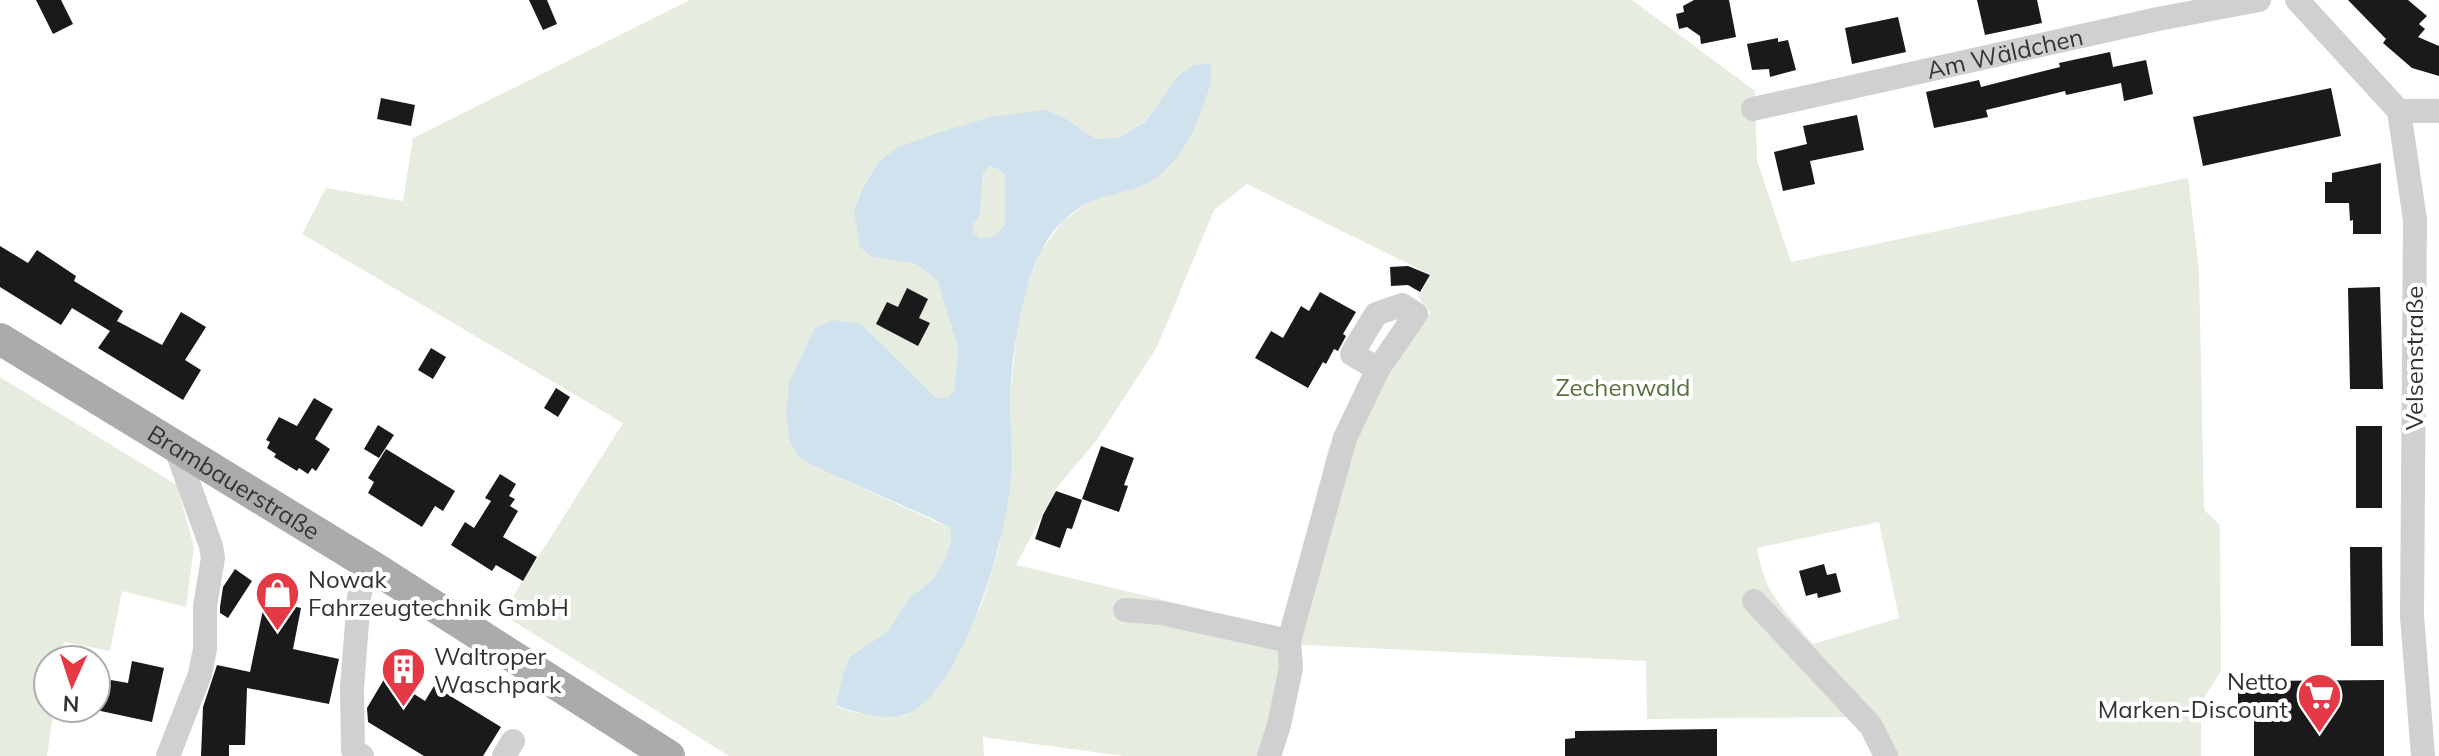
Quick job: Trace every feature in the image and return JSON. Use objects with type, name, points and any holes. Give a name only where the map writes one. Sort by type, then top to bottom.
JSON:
[{"type":"main road","name":"Brambauerstraße","points":[[0,339],[373,567],[669,756]]},
{"type":"street","name":"Am Wäldchen","points":[[1753,109],[2158,19],[2259,0]]},
{"type":"street","points":[[2297,0],[2399,111],[2439,111]]},
{"type":"street","name":"Velsenstraße","points":[[2399,111],[2415,220],[2412,616],[2423,756]]},
{"type":"street","points":[[1269,756],[1291,668],[1289,641],[1345,438],[1378,369]]},
{"type":"street","points":[[168,756],[200,674],[205,649],[205,606],[213,558],[175,446]]},
{"type":"street","points":[[362,756],[353,750],[354,660],[359,597],[373,567]]},
{"type":"street","points":[[1754,601],[1871,726],[1886,756]]},
{"type":"street","points":[[1125,610],[1161,613],[1289,641]]},
{"type":"green space","name":"Zechenwald","points":[[690,0],[1632,0],[1755,91],[1757,161],[1791,262],[2188,178],[2199,270],[2204,510],[2220,525],[2221,671],[2201,703],[2201,756],[1877,756],[1856,717],[1647,719],[1646,661],[1283,644],[1283,669],[1260,756],[1124,756],[983,737],[984,756],[729,756],[502,614],[623,423],[302,234],[326,188],[403,201],[413,138]],"holes":[[[1179,75],[1142,186],[1090,200],[1062,222],[1041,251],[1027,286],[1018,324],[1010,395],[1011,477],[999,547],[982,603],[955,661],[905,716],[856,713],[836,706],[850,657],[889,630],[909,598],[931,581],[945,560],[951,541],[950,528],[813,466],[797,455],[861,324],[936,399],[947,398],[954,391],[958,348],[937,280],[916,264],[872,257],[854,211],[863,186],[878,163],[1062,116],[1096,139],[1120,137],[1145,122]],[[1247,184],[1431,275],[1418,297],[1430,312],[1384,377],[1368,368],[1328,450],[1282,628],[1016,565],[1058,486],[1096,441],[1157,347],[1214,210]],[[1879,522],[1899,618],[1813,644],[1784,611],[1770,589],[1757,548]]]},
{"type":"green space","points":[[989,166],[1005,175],[1005,225],[996,235],[980,239],[973,232],[973,225],[980,214],[983,173]]},
{"type":"green space","points":[[0,377],[177,485],[194,547],[186,607],[122,591],[111,644],[32,644],[32,724],[52,724],[47,756],[0,756]]},
{"type":"water","points":[[1210,63],[1211,81],[1198,120],[1178,155],[1150,182],[1082,206],[1054,231],[1035,264],[1014,355],[1008,502],[992,571],[964,644],[946,676],[927,700],[907,714],[891,717],[872,715],[836,705],[850,657],[889,630],[909,598],[931,581],[945,560],[951,541],[950,528],[813,466],[797,455],[789,438],[786,414],[789,382],[815,328],[832,320],[861,324],[936,398],[947,398],[954,391],[958,348],[937,280],[916,264],[872,257],[860,247],[854,211],[863,187],[878,163],[896,148],[991,117],[1044,110],[1062,116],[1096,139],[1120,137],[1145,122],[1179,75],[1194,65]],"holes":[[[989,166],[1005,175],[1005,225],[996,235],[980,239],[973,232],[973,225],[980,215],[983,173]]]},
{"type":"building","points":[[36,0],[61,0],[73,24],[53,34]]},
{"type":"building","points":[[529,0],[547,0],[557,24],[543,30]]},
{"type":"building","points":[[1694,0],[1729,0],[1736,37],[1701,44],[1700,36],[1687,27],[1679,29],[1676,14],[1684,12],[1683,6]]},
{"type":"building","points":[[1977,0],[2037,0],[2042,23],[1985,35]]},
{"type":"building","points":[[2348,0],[2408,0],[2427,16],[2419,24],[2425,29],[2418,37],[2439,46],[2439,76],[2412,68],[2383,43],[2386,39]]},
{"type":"building","points":[[1898,17],[1906,52],[1852,64],[1845,28]]},
{"type":"building","points":[[1778,38],[1778,42],[1788,40],[1796,70],[1770,77],[1769,69],[1752,70],[1747,44]]},
{"type":"building","points":[[2110,52],[2113,67],[2146,60],[2153,94],[2124,101],[2121,83],[2066,95],[2065,91],[1986,110],[1988,117],[1934,128],[1926,92],[1979,80],[1981,87],[2060,67],[2059,63]]},
{"type":"building","points":[[2331,88],[2341,136],[2203,166],[2193,117]]},
{"type":"building","points":[[381,98],[415,105],[411,126],[377,119]]},
{"type":"building","points":[[1857,115],[1864,150],[1810,161],[1815,184],[1783,191],[1774,152],[1807,144],[1803,126]]},
{"type":"building","points":[[2381,163],[2381,234],[2353,234],[2349,203],[2325,203],[2325,182],[2332,182],[2332,173]]},
{"type":"building","points":[[0,246],[28,263],[37,250],[76,276],[74,281],[123,311],[117,321],[162,345],[181,312],[206,327],[185,360],[201,370],[183,400],[98,348],[110,331],[72,308],[61,325],[0,287]]},
{"type":"building","points":[[1408,266],[1430,275],[1420,292],[1408,285],[1391,286],[1390,267]]},
{"type":"building","points":[[2380,287],[2383,389],[2350,389],[2348,288]]},
{"type":"building","points":[[907,288],[928,299],[919,318],[930,323],[918,346],[876,324],[887,302],[898,307]]},
{"type":"building","points":[[1320,292],[1356,312],[1343,334],[1346,336],[1338,351],[1334,349],[1326,364],[1323,362],[1308,388],[1255,358],[1271,331],[1283,338],[1301,306],[1309,311]]},
{"type":"building","points":[[431,348],[446,357],[433,379],[418,370]]},
{"type":"building","points":[[556,388],[570,397],[558,417],[544,408]]},
{"type":"building","points":[[314,398],[333,409],[315,439],[330,449],[316,471],[312,468],[308,474],[274,457],[276,454],[267,448],[270,442],[266,440],[279,417],[297,426]]},
{"type":"building","points":[[378,425],[394,435],[379,458],[364,449]]},
{"type":"building","points":[[2356,426],[2382,426],[2382,508],[2356,508]]},
{"type":"building","points":[[1101,446],[1134,458],[1124,485],[1128,486],[1119,512],[1082,499]]},
{"type":"building","points":[[386,449],[455,491],[443,511],[435,506],[422,527],[368,493],[374,482],[368,478]]},
{"type":"building","points":[[500,474],[516,484],[509,496],[515,499],[510,506],[518,511],[503,537],[537,557],[523,581],[496,565],[492,571],[451,545],[465,522],[474,528],[491,501],[485,498]]},
{"type":"building","points":[[1056,491],[1082,500],[1072,529],[1067,528],[1060,548],[1035,539]]},
{"type":"building","points":[[2350,547],[2382,547],[2383,646],[2351,646]]},
{"type":"building","points":[[1824,564],[1827,575],[1836,573],[1841,592],[1818,598],[1817,593],[1806,596],[1799,571]]},
{"type":"building","points":[[235,569],[252,581],[228,618],[220,613],[220,607],[223,587]]},
{"type":"building","points":[[265,600],[301,608],[293,649],[339,659],[329,704],[247,688],[245,745],[229,745],[229,756],[201,756],[203,707],[217,665],[250,672]]},
{"type":"building","points":[[132,661],[164,668],[152,722],[112,713],[112,680],[128,683]]},
{"type":"building","name":"Waltroper Waschpark","points":[[386,676],[425,701],[434,686],[501,727],[483,756],[424,756],[368,722],[367,708]]},
{"type":"building","name":"Netto Marken-Discount","points":[[2384,680],[2384,756],[2254,756],[2254,712],[2238,712],[2238,681]]},
{"type":"building","points":[[1717,729],[1717,756],[1565,756],[1565,739],[1575,738],[1575,731]]},
{"type":"place","name":"Nowak Fahrzeugtechnik GmbH","points":[[277,632]]},
{"type":"place","name":"Waltroper Waschpark","points":[[403,709]]},
{"type":"place","name":"Netto Marken-Discount","points":[[2319,734]]}]
